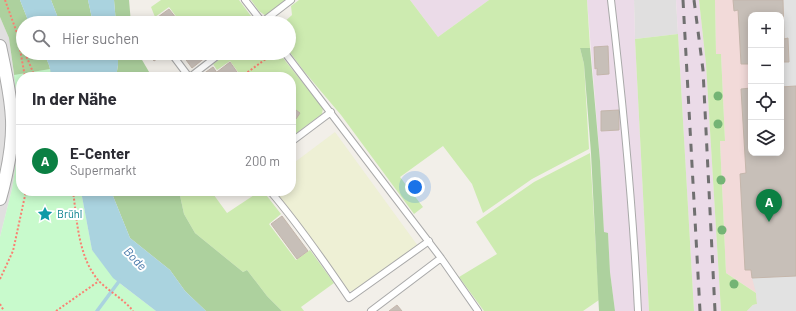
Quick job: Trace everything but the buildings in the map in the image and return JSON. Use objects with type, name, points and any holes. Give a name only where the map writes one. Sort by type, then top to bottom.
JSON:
[{"type":"street","points":[[0,46],[8,85],[12,118],[12,134],[0,199]]},
{"type":"lane","points":[[245,0],[257,16]]},
{"type":"lane","points":[[271,16],[292,0]]},
{"type":"lane","points":[[611,0],[622,88],[638,311]]},
{"type":"lane","points":[[176,60],[185,72]]},
{"type":"lane","points":[[196,72],[212,60]]},
{"type":"lane","points":[[290,60],[429,241],[478,311]]},
{"type":"lane","points":[[296,138],[331,112]]},
{"type":"lane","points":[[274,196],[311,244],[349,298],[429,241]]},
{"type":"lane","points":[[371,311],[441,258]]},
{"type":"path","points":[[5,0],[16,31]]},
{"type":"path","points":[[22,60],[24,72]]},
{"type":"path","points":[[28,60],[33,72]]},
{"type":"path","points":[[248,72],[264,60]]},
{"type":"path","points":[[0,279],[13,252],[25,196]]},
{"type":"path","points":[[74,196],[79,233],[89,268],[108,289],[133,311]]},
{"type":"path","points":[[56,311],[99,280]]},
{"type":"path","points":[[0,304],[4,311]]},
{"type":"shaded area","points":[[410,0],[489,0],[438,37]]},
{"type":"shaded area","points":[[587,0],[634,0],[649,311],[615,311],[610,272],[608,233],[604,233],[600,161]]},
{"type":"shaded area","points":[[634,0],[676,0],[678,34],[635,39]]},
{"type":"shaded area","points":[[676,0],[699,0],[706,64],[721,311],[694,311]]},
{"type":"shaded area","points":[[715,0],[796,0],[796,311],[747,311],[753,305],[756,293],[726,273],[720,141],[725,141],[721,54],[716,54]]},
{"type":"shaded area","points":[[783,0],[796,0],[796,86],[784,87],[784,62],[789,62],[788,39],[784,39]]},
{"type":"shaded area","points":[[0,17],[9,38],[16,88],[16,164],[12,189],[0,237]]},
{"type":"shaded area","points":[[796,276],[796,311],[747,311],[753,305],[757,304],[752,278]]},
{"type":"green space","points":[[0,0],[20,0],[26,16],[16,16],[16,60],[47,60],[51,72],[16,72],[16,88],[9,38],[0,17]]},
{"type":"green space","points":[[51,0],[88,0],[91,16],[57,16]]},
{"type":"green space","points":[[114,0],[129,0],[130,16],[115,16]]},
{"type":"green space","points":[[161,0],[239,0],[251,16],[176,16],[169,7],[155,16],[151,7]]},
{"type":"green space","points":[[251,0],[287,0],[266,16],[259,11]]},
{"type":"green space","points":[[299,0],[410,0],[438,37],[489,0],[587,0],[590,48],[580,48],[584,64],[589,149],[532,179],[483,213],[472,184],[443,146],[400,177],[423,207],[414,214],[341,115],[296,60],[296,16],[291,16],[291,6]]},
{"type":"green space","points":[[699,0],[715,0],[716,54],[721,54],[725,141],[720,141],[726,273],[756,293],[757,304],[753,305],[747,311],[721,311],[706,64]]},
{"type":"green space","points":[[678,34],[694,311],[649,311],[635,39]]},
{"type":"green space","points":[[580,48],[590,48],[600,161],[604,232],[608,233],[610,272],[615,311],[599,311],[591,153],[584,64]]},
{"type":"green space","points":[[118,60],[142,60],[149,72],[117,72]]},
{"type":"green space","points":[[219,60],[285,60],[294,72],[238,72],[230,61],[217,70],[213,64]]},
{"type":"green space","points":[[50,69],[51,72],[32,72]]},
{"type":"green space","points":[[296,74],[323,108],[322,114],[296,133]]},
{"type":"green space","points":[[14,75],[16,75],[16,89]]},
{"type":"green space","points":[[335,132],[418,246],[353,291],[349,291],[279,196],[296,196],[296,161]]},
{"type":"green space","points":[[590,153],[599,300],[583,311],[484,311],[459,277],[497,254],[476,222],[534,182]]},
{"type":"green space","name":"Brühl","points":[[16,164],[16,196],[82,196],[92,250],[118,282],[156,311],[0,311],[0,237],[12,189]]},
{"type":"green space","points":[[113,196],[180,196],[184,214],[195,233],[243,272],[247,270],[267,296],[282,311],[206,311],[185,291],[170,270],[130,238]]},
{"type":"green space","points":[[180,196],[215,196],[227,213],[252,196],[267,196],[281,214],[269,224],[296,260],[310,250],[334,283],[301,307],[304,311],[282,311],[267,296],[247,270],[243,272],[195,233],[184,214]]},
{"type":"water","points":[[20,0],[51,0],[57,16],[26,16]]},
{"type":"water","points":[[88,0],[114,0],[115,16],[91,16]]},
{"type":"water","points":[[47,60],[118,60],[117,72],[51,72]]},
{"type":"water","name":"Bode","points":[[82,196],[113,196],[130,238],[170,270],[185,291],[206,311],[156,311],[113,278],[92,250]]},
{"type":"waterway","points":[[97,311],[120,280]]},
{"type":"railway","points":[[683,0],[700,311]]},
{"type":"railway","points":[[694,0],[703,70],[715,311]]},
{"type":"place","name":"Brühl","points":[[45,214]]},
{"type":"place","name":"E-Center","points":[[769,222]]}]
